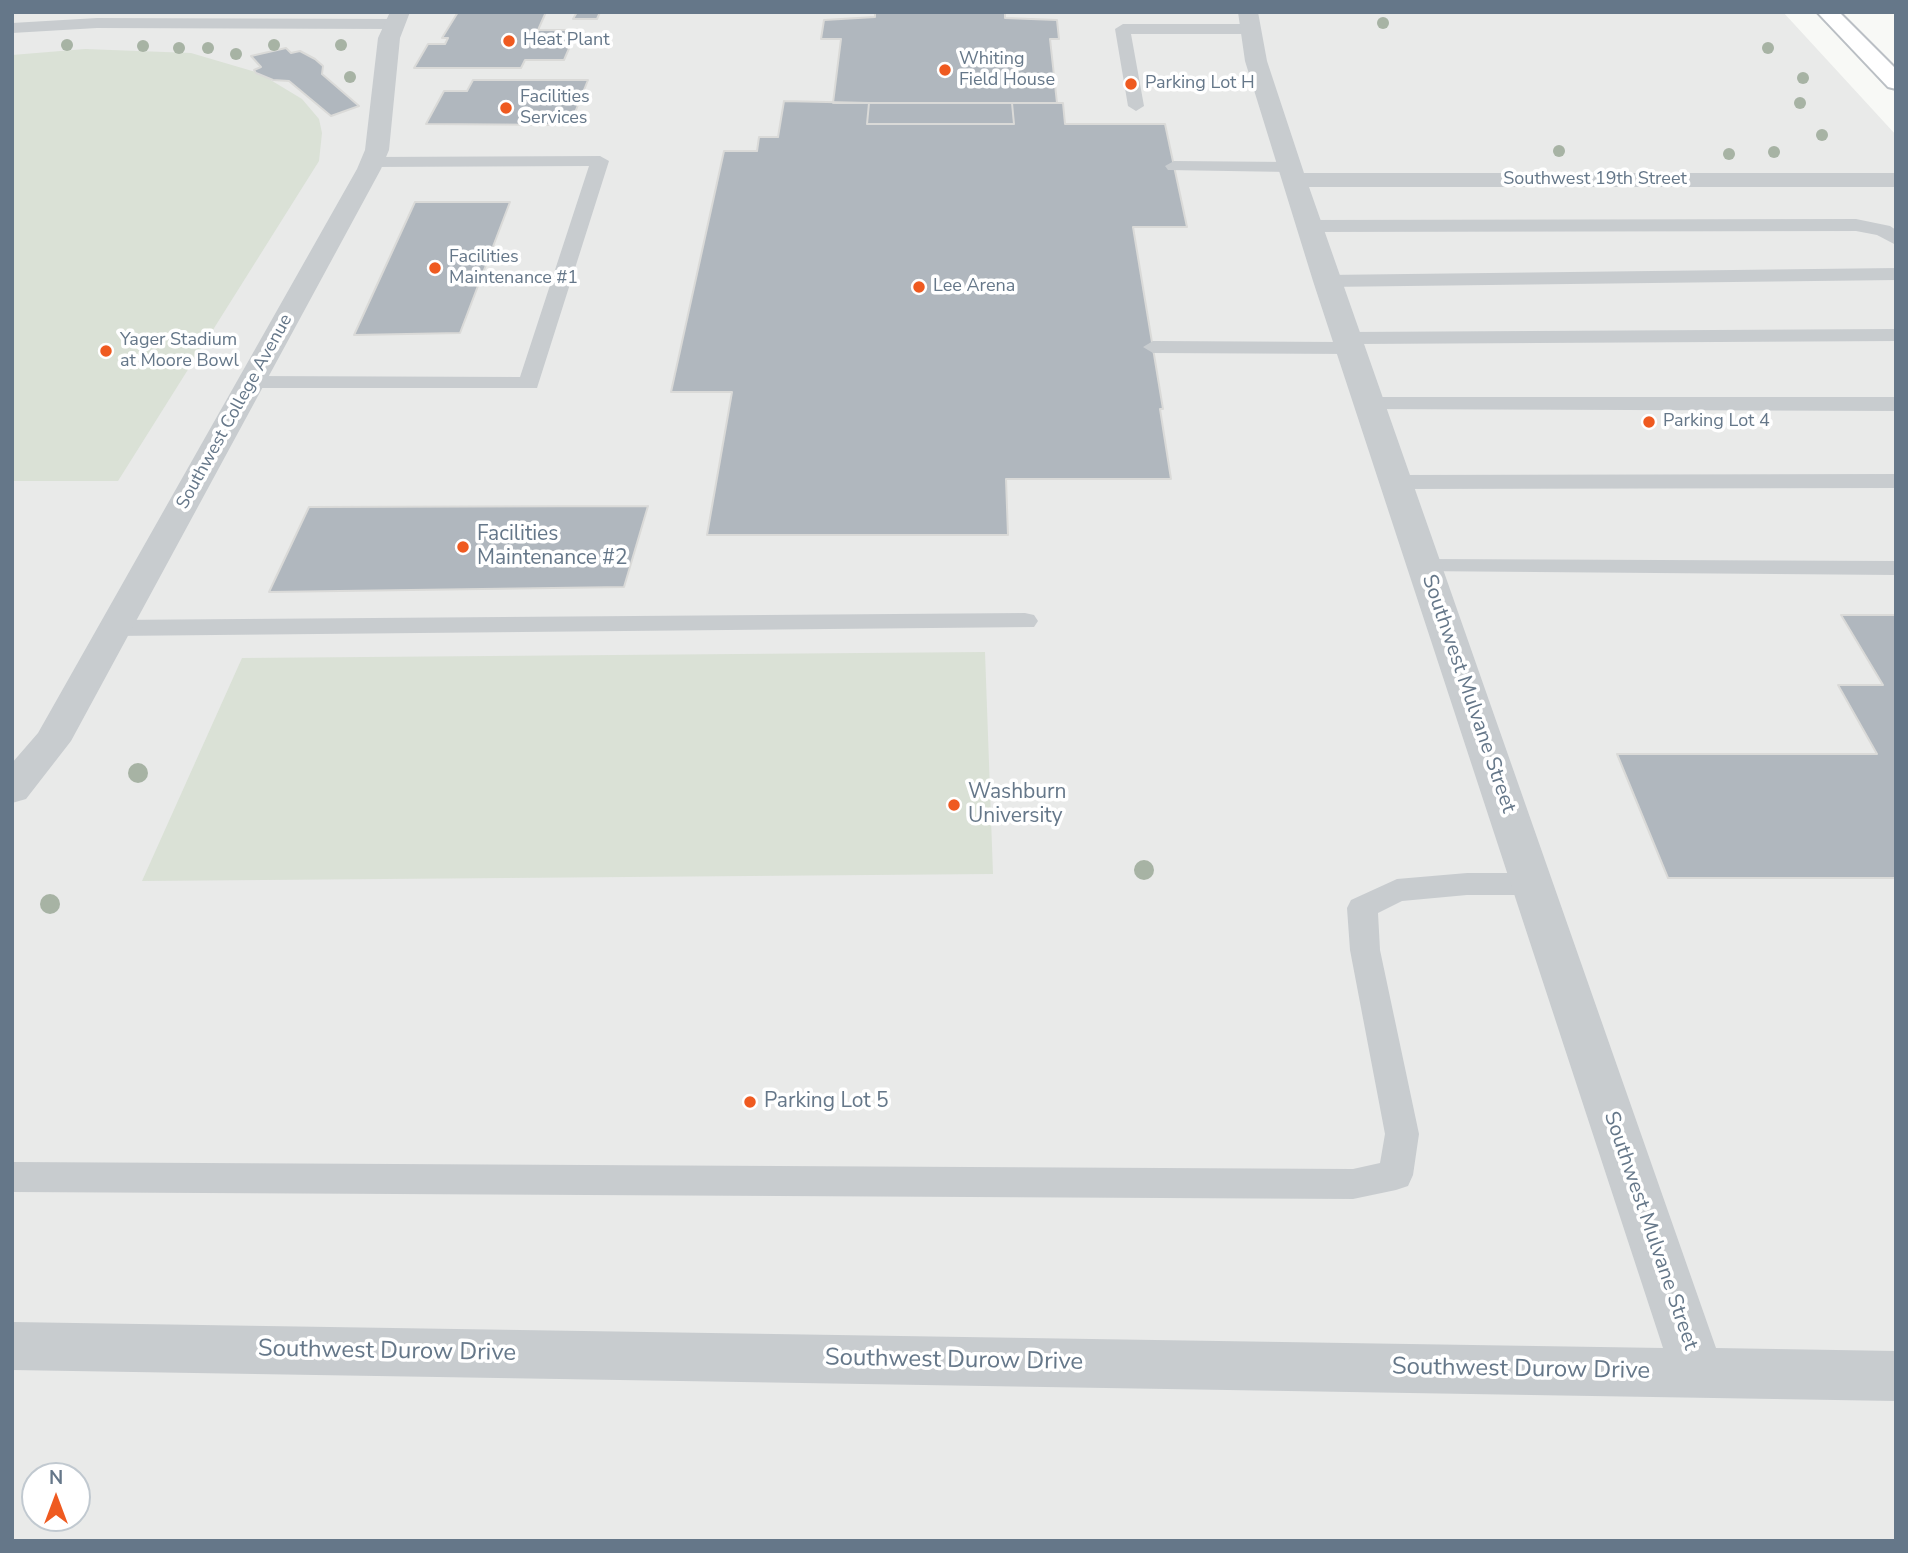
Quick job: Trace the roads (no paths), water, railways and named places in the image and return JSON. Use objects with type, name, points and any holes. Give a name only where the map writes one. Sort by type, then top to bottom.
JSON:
[{"type":"main road","points":[[1828,12],[1896,82]]},
{"type":"street","name":"Southwest College Avenue","points":[[12,789],[52,741],[372,162],[377,150],[389,38],[397,18]]},
{"type":"street","name":"Southwest Mulvane Street","points":[[1250,21],[1256,61],[1326,281],[1350,343],[1698,1373]]},
{"type":"street","name":"Southwest 19th Street","points":[[1291,173],[1896,180]]},
{"type":"street","name":"Southwest Durow Drive","points":[[12,1346],[1896,1376]]},
{"type":"lane","points":[[12,28],[97,23],[397,18]]},
{"type":"lane","points":[[1136,106],[1123,29],[1250,21]]},
{"type":"lane","points":[[251,382],[529,383],[600,161],[372,162]]},
{"type":"lane","points":[[1174,166],[1291,173]]},
{"type":"lane","points":[[1309,226],[1856,225],[1883,230],[1896,239]]},
{"type":"lane","points":[[1326,281],[1896,274]]},
{"type":"lane","points":[[1153,346],[1896,335]]},
{"type":"lane","points":[[1370,404],[1896,404]]},
{"type":"lane","points":[[1396,482],[1896,481]]},
{"type":"lane","points":[[1424,566],[1896,568]]},
{"type":"lane","points":[[113,628],[1025,621]]},
{"type":"lane","points":[[12,1177],[1353,1184],[1396,1175],[1402,1134],[1365,950],[1362,908],[1397,890],[1467,884],[1532,884]]},
{"type":"place","name":"Heat Plant","points":[[509,41]]},
{"type":"place","name":"Whiting Field House","points":[[945,70]]},
{"type":"place","name":"Parking Lot H","points":[[1131,84]]},
{"type":"place","name":"Facilities Services","points":[[506,108]]},
{"type":"place","name":"Facilities Maintenance #1","points":[[435,268]]},
{"type":"place","name":"Lee Arena","points":[[919,287]]},
{"type":"place","name":"Yager Stadium at Moore Bowl","points":[[106,351]]},
{"type":"place","name":"Parking Lot 4","points":[[1649,422]]},
{"type":"place","name":"Facilities Maintenance #2","points":[[463,547]]},
{"type":"place","name":"Washburn University","points":[[954,805]]},
{"type":"place","name":"Parking Lot 5","points":[[750,1102]]}]
